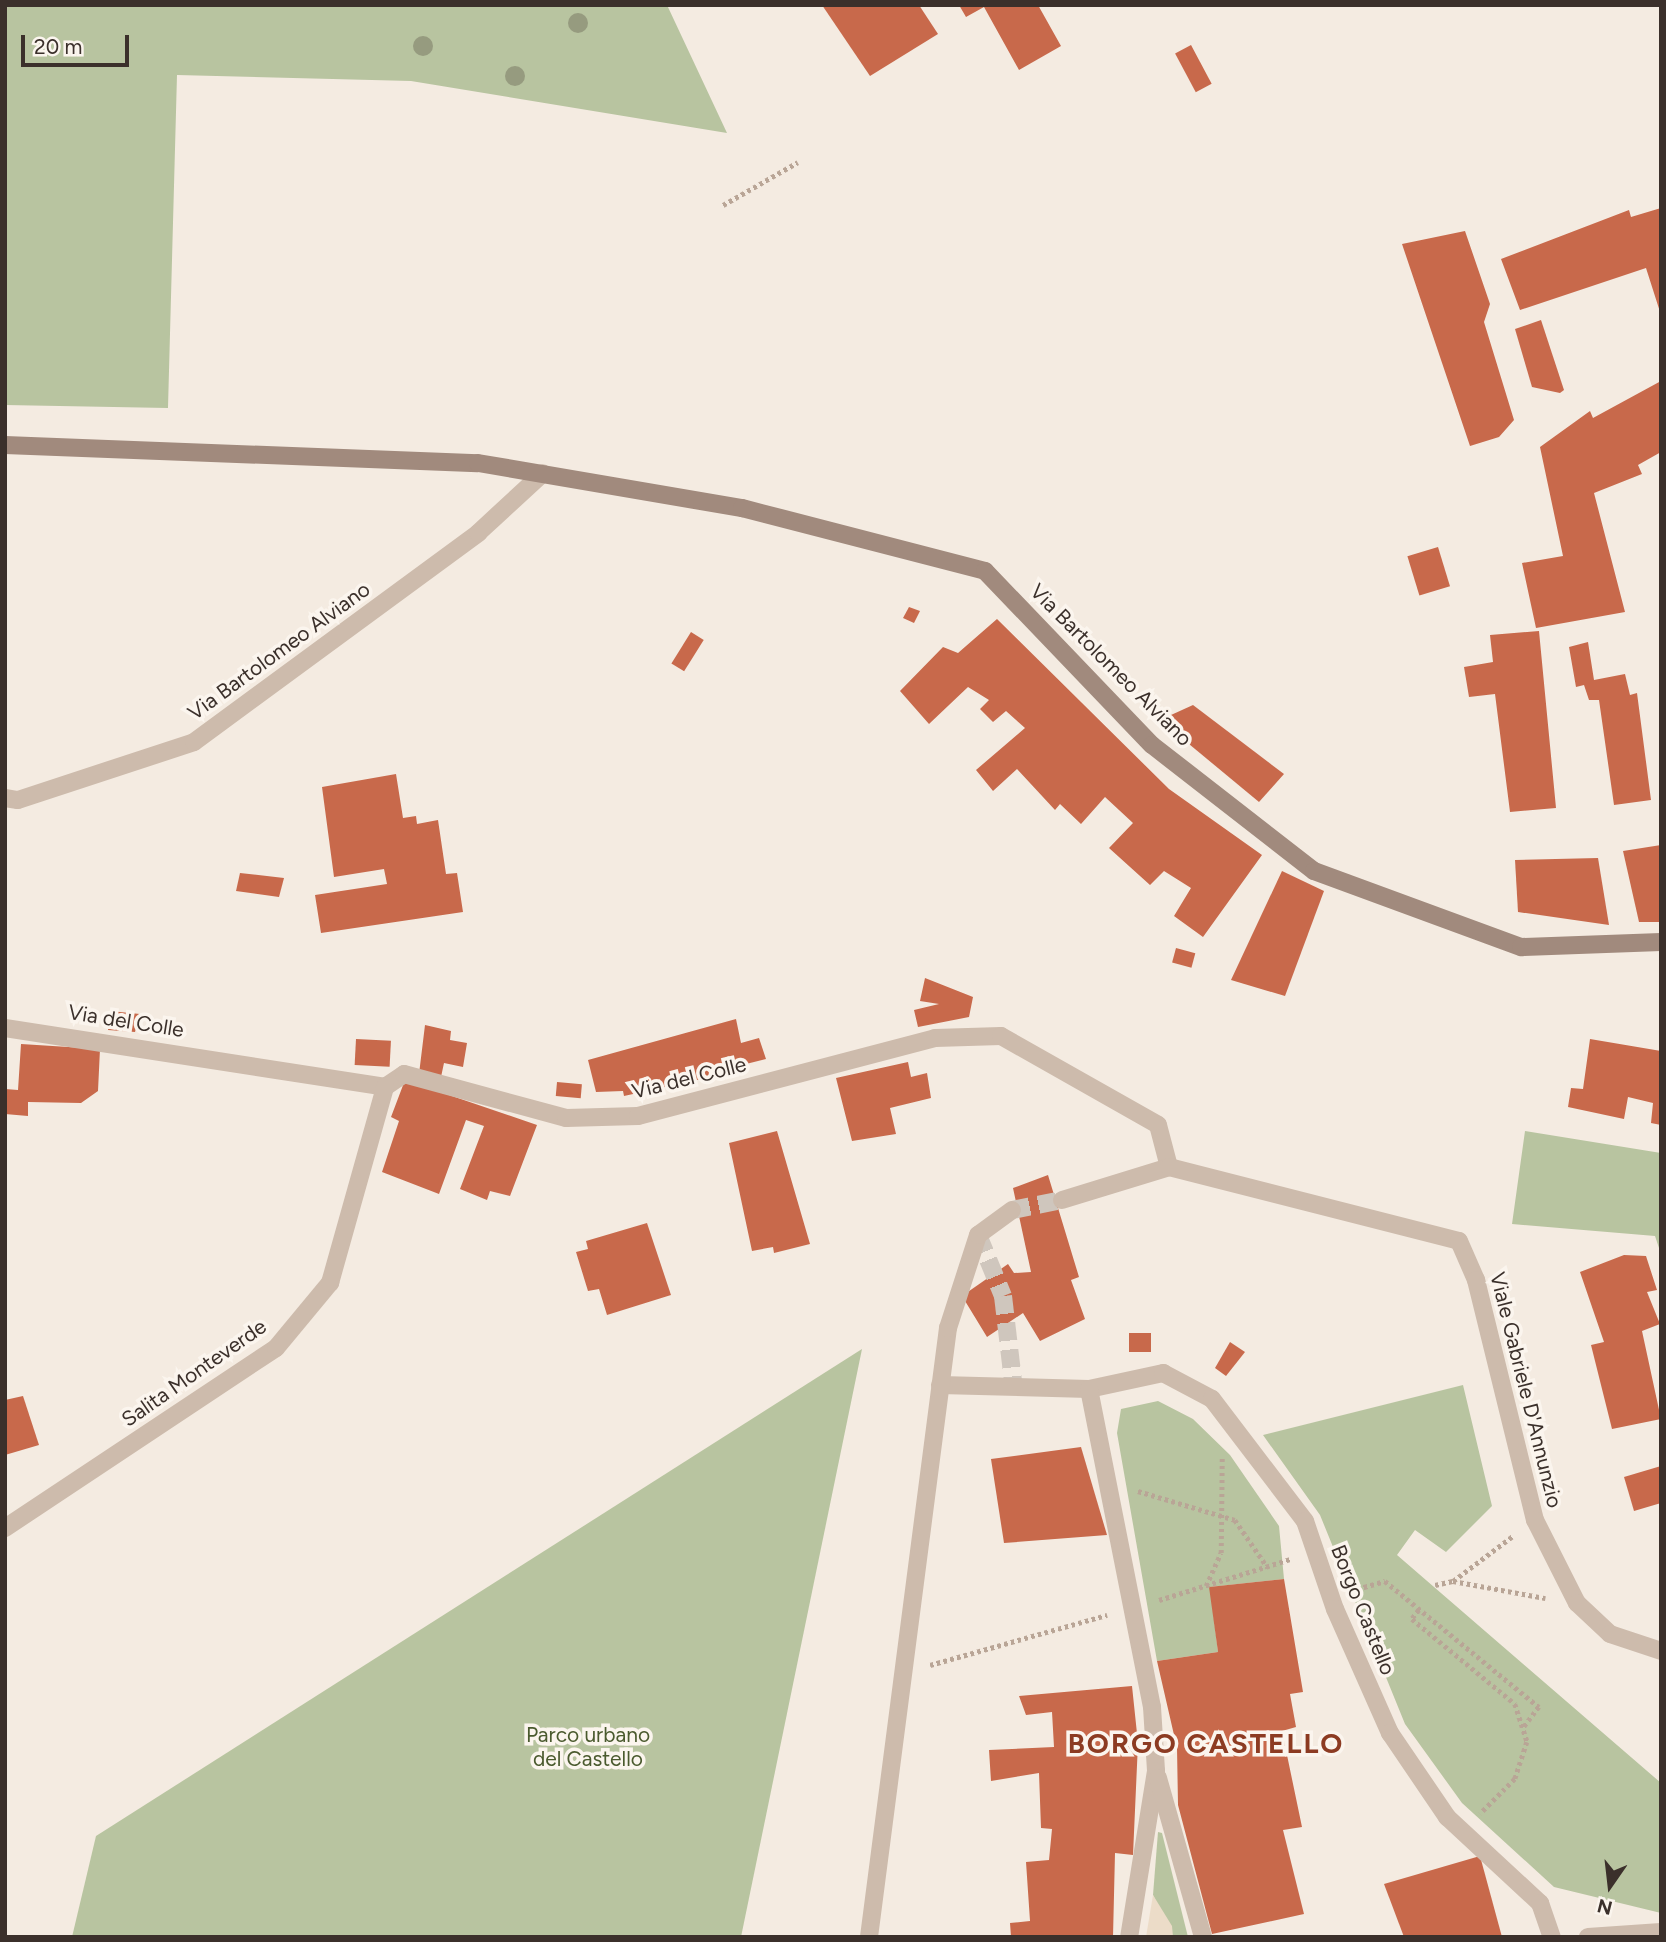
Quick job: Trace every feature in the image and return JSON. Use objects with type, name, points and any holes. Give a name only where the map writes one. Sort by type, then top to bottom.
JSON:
[{"type":"main road","name":"Via Bartolomeo Alviano","points":[[5,445],[478,463],[742,508],[985,571],[1152,745],[1314,871],[1521,947],[1661,942]]},
{"type":"street","name":"Via Bartolomeo Alviano","points":[[5,798],[18,800],[194,742],[478,533],[543,472]]},
{"type":"street","name":"Via del Colle","points":[[5,1028],[385,1087],[404,1074],[566,1118],[638,1116],[935,1038],[1001,1036],[1158,1125],[1169,1167]]},
{"type":"street","name":"Salita Monteverde","points":[[5,1528],[275,1348],[330,1283],[385,1087]]},
{"type":"street","points":[[1062,1200],[1169,1167]]},
{"type":"street","name":"Viale Gabriele D'Annunzio","points":[[1169,1167],[1459,1241],[1476,1280],[1535,1520],[1577,1604],[1610,1634],[1661,1651]]},
{"type":"street","points":[[869,1937],[940,1385],[960,1279],[978,1235],[1012,1210]]},
{"type":"street","name":"Borgo Castello","points":[[940,1385],[1089,1389],[1163,1373],[1212,1399],[1305,1521],[1335,1609],[1390,1733],[1460,1829],[1540,1903],[1552,1937]]},
{"type":"street","points":[[1089,1389],[1152,1707],[1156,1771],[1203,1937]]},
{"type":"street","points":[[1129,1937],[1156,1771]]},
{"type":"street","points":[[1588,1937],[1661,1932]]},
{"type":"path","points":[[723,205],[798,162]]},
{"type":"path","points":[[1206,1586],[1221,1553],[1217,1512],[1221,1464]]},
{"type":"path","points":[[903,1672],[1268,1568],[1249,1534],[1217,1512],[1108,1484]]},
{"type":"path","points":[[1435,1585],[1452,1581],[1535,1520]]},
{"type":"path","points":[[1348,1591],[1385,1581],[1539,1707],[1523,1728]]},
{"type":"path","points":[[1452,1581],[1577,1604]]},
{"type":"path","points":[[1419,1610],[1412,1619],[1515,1704],[1527,1742],[1515,1779],[1460,1829]]},
{"type":"green space","points":[[5,5],[667,5],[727,133],[411,81],[177,75],[168,408],[5,405]]},
{"type":"green space","points":[[1525,1131],[1661,1153],[1661,1254],[1655,1236],[1512,1224]]},
{"type":"green space","name":"Parco urbano del Castello","points":[[862,1349],[741,1937],[72,1937],[96,1836]]},
{"type":"green space","points":[[1463,1385],[1492,1506],[1446,1552],[1415,1530],[1397,1555],[1661,1783],[1661,1913],[1554,1887],[1462,1803],[1405,1724],[1320,1515],[1263,1435]]},
{"type":"green space","points":[[1158,1401],[1193,1419],[1230,1455],[1279,1526],[1284,1579],[1210,1587],[1218,1652],[1157,1661],[1117,1433],[1121,1409]]},
{"type":"green space","points":[[1158,1832],[1162,1833],[1188,1937],[1173,1937],[1153,1895]]},
{"type":"shaded area","points":[[1153,1895],[1172,1926],[1173,1937],[1146,1937]]},
{"type":"building","points":[[822,5],[919,5],[938,34],[870,76]]},
{"type":"building","points":[[959,5],[1038,5],[1061,46],[1019,70],[984,7],[966,17]]},
{"type":"building","points":[[1191,45],[1212,84],[1196,92],[1175,53]]},
{"type":"building","points":[[1661,208],[1661,315],[1646,268],[1520,310],[1501,259],[1629,210],[1631,217]]},
{"type":"building","points":[[1465,231],[1490,304],[1484,322],[1514,420],[1499,437],[1470,446],[1402,244]]},
{"type":"building","points":[[1541,320],[1564,390],[1560,393],[1532,387],[1515,329]]},
{"type":"building","points":[[1661,381],[1661,452],[1638,465],[1642,474],[1594,493],[1625,612],[1536,628],[1522,563],[1563,556],[1540,447],[1590,411],[1593,418]]},
{"type":"building","points":[[1438,547],[1450,586],[1419,596],[1407,556]]},
{"type":"building","points":[[909,607],[920,611],[914,623],[903,618]]},
{"type":"building","points":[[997,619],[1169,789],[1262,855],[1203,937],[1174,916],[1191,888],[1164,871],[1150,885],[1109,848],[1133,823],[1105,797],[1081,824],[1060,804],[1055,810],[1017,769],[993,791],[976,770],[1025,728],[1006,711],[993,722],[980,709],[989,700],[968,687],[929,724],[900,691],[943,647],[958,653]]},
{"type":"building","points":[[1539,631],[1556,808],[1510,812],[1495,694],[1469,697],[1464,667],[1493,662],[1490,635]]},
{"type":"building","points":[[691,632],[704,640],[684,671],[671,663]]},
{"type":"building","points":[[1588,642],[1594,680],[1625,674],[1630,695],[1637,693],[1651,800],[1614,805],[1599,700],[1589,700],[1584,685],[1576,687],[1569,647]]},
{"type":"building","points":[[1193,705],[1284,774],[1259,802],[1160,720]]},
{"type":"building","points":[[396,774],[403,818],[416,816],[417,824],[438,820],[446,874],[457,873],[463,912],[321,933],[315,895],[387,884],[384,869],[334,877],[322,787]]},
{"type":"building","points":[[1661,845],[1661,922],[1639,922],[1623,851]]},
{"type":"building","points":[[1598,858],[1609,925],[1518,912],[1515,860]]},
{"type":"building","points":[[1282,871],[1324,891],[1285,996],[1231,980]]},
{"type":"building","points":[[240,873],[284,878],[279,897],[236,891]]},
{"type":"building","points":[[1176,948],[1195,953],[1191,968],[1172,962]]},
{"type":"building","points":[[925,978],[973,997],[969,1017],[918,1027],[914,1010],[939,1004],[920,1001]]},
{"type":"building","points":[[110,1011],[140,1014],[135,1032],[108,1030]]},
{"type":"building","points":[[736,1019],[741,1043],[759,1038],[766,1059],[746,1064],[747,1069],[624,1096],[623,1091],[596,1092],[588,1060]]},
{"type":"building","points":[[425,1025],[451,1031],[450,1040],[467,1043],[463,1067],[444,1063],[441,1077],[419,1074]]},
{"type":"building","points":[[356,1039],[391,1041],[390,1067],[355,1065]]},
{"type":"building","points":[[1590,1039],[1661,1051],[1661,1125],[1651,1123],[1653,1103],[1628,1097],[1624,1119],[1568,1107],[1571,1088],[1583,1089]]},
{"type":"building","points":[[21,1044],[100,1049],[98,1091],[81,1103],[28,1102],[28,1116],[5,1114],[5,1089],[18,1090]]},
{"type":"building","points":[[908,1062],[911,1077],[927,1073],[931,1098],[890,1108],[896,1134],[852,1141],[836,1078]]},
{"type":"building","points":[[405,1080],[537,1125],[510,1196],[490,1191],[487,1200],[460,1189],[484,1126],[466,1120],[439,1194],[382,1172],[399,1121],[391,1117]]},
{"type":"building","points":[[557,1082],[582,1084],[581,1098],[556,1096]]},
{"type":"building","points":[[777,1131],[810,1244],[774,1253],[773,1247],[752,1251],[729,1143]]},
{"type":"building","points":[[1048,1175],[1079,1277],[1071,1280],[1085,1319],[1040,1341],[1023,1313],[987,1337],[962,1296],[1008,1264],[1014,1273],[1031,1272],[1013,1188]]},
{"type":"building","points":[[647,1223],[671,1295],[607,1315],[599,1289],[588,1291],[576,1252],[588,1249],[586,1241]]},
{"type":"building","points":[[1624,1255],[1646,1256],[1657,1290],[1647,1292],[1660,1324],[1642,1331],[1661,1419],[1612,1429],[1591,1345],[1604,1342],[1580,1272]]},
{"type":"building","points":[[1129,1333],[1151,1333],[1151,1352],[1129,1352]]},
{"type":"building","points":[[1230,1342],[1245,1352],[1226,1376],[1215,1368]]},
{"type":"building","points":[[23,1396],[39,1445],[5,1455],[5,1400]]},
{"type":"building","points":[[1081,1447],[1107,1535],[1004,1543],[991,1459]]},
{"type":"building","points":[[1661,1466],[1661,1503],[1634,1511],[1624,1477]]},
{"type":"building","points":[[1284,1579],[1303,1692],[1290,1694],[1296,1727],[1282,1731],[1302,1827],[1283,1830],[1304,1914],[1212,1934],[1178,1805],[1177,1748],[1157,1661],[1218,1652],[1209,1587]]},
{"type":"building","points":[[1132,1686],[1138,1743],[1133,1855],[1115,1853],[1113,1937],[1011,1937],[1010,1923],[1030,1921],[1026,1862],[1049,1860],[1052,1829],[1041,1828],[1039,1773],[991,1781],[989,1750],[1054,1747],[1052,1712],[1026,1715],[1019,1696]]},
{"type":"building","points":[[1480,1856],[1502,1937],[1404,1937],[1384,1884]]},
{"type":"tunnel","points":[[1012,1210],[1062,1200]]},
{"type":"tunnel","points":[[978,1235],[1003,1296],[1014,1389]]},
{"type":"district","name":"BORGO CASTELLO","points":[[1206,1743]]}]
